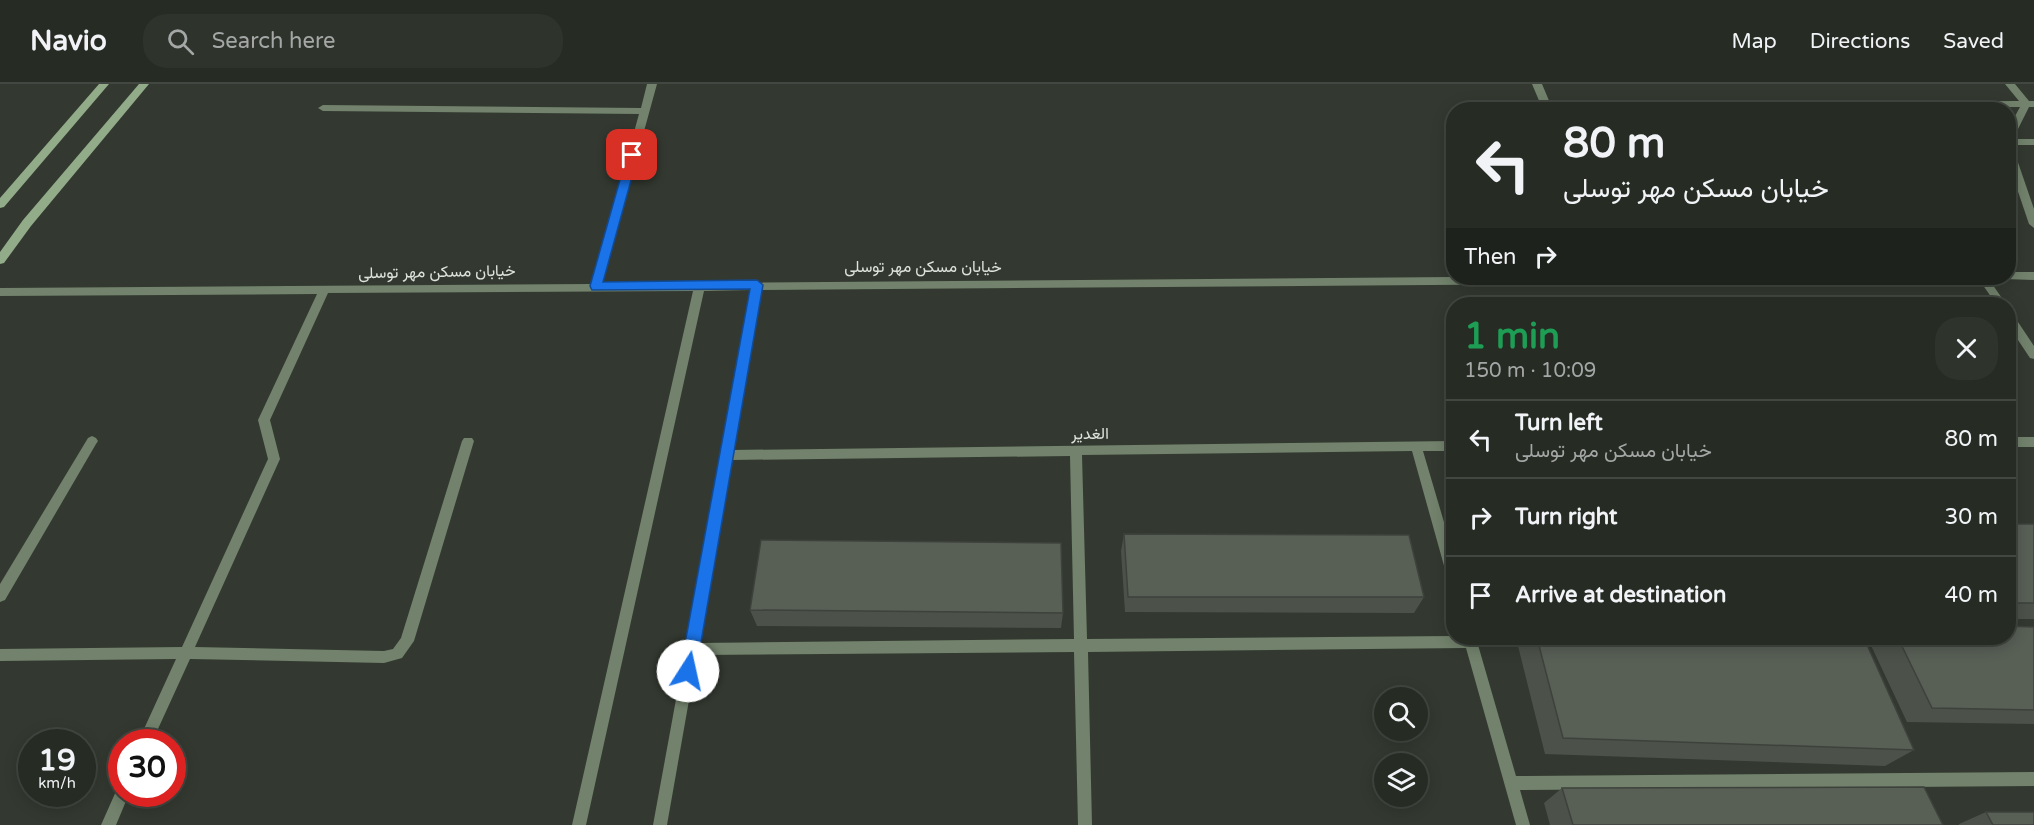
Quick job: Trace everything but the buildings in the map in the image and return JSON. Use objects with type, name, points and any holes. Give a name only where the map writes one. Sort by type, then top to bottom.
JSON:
[{"type":"main road","points":[[0,206],[104,84]]},
{"type":"main road","points":[[0,260],[27,224],[144,84]]},
{"type":"street","points":[[596,286],[652,84]]},
{"type":"street","points":[[1537,84],[1545,102]]},
{"type":"street","points":[[2010,84],[2030,104],[2016,128]]},
{"type":"street","points":[[323,108],[644,111]]},
{"type":"street","points":[[2016,142],[2034,142]]},
{"type":"street","points":[[2016,167],[2034,224]]},
{"type":"street","points":[[2016,276],[2034,276]]},
{"type":"street","name":"خیابان مسکن مهر توسلی","points":[[0,292],[1446,281]]},
{"type":"street","points":[[579,825],[700,285]]},
{"type":"street","points":[[660,825],[757,285]]},
{"type":"street","points":[[152,729],[274,459],[264,420],[324,291]]},
{"type":"street","points":[[2016,328],[2034,355]]},
{"type":"street","points":[[0,596],[92,441]]},
{"type":"street","points":[[0,654],[186,653],[384,657],[397,654],[406,641],[468,441]]},
{"type":"street","points":[[2016,442],[2034,442]]},
{"type":"street","points":[[1416,446],[1446,552]]},
{"type":"street","name":"الغدیر","points":[[726,455],[1446,446]]},
{"type":"street","points":[[1076,451],[1086,825]]},
{"type":"street","points":[[692,649],[1446,640]]},
{"type":"street","points":[[1471,645],[1523,825]]},
{"type":"street","points":[[1511,783],[2034,778]]},
{"type":"street","points":[[108,825],[116,807]]},
{"type":"route","points":[[632,155],[596,286],[757,285],[688,671]]}]
